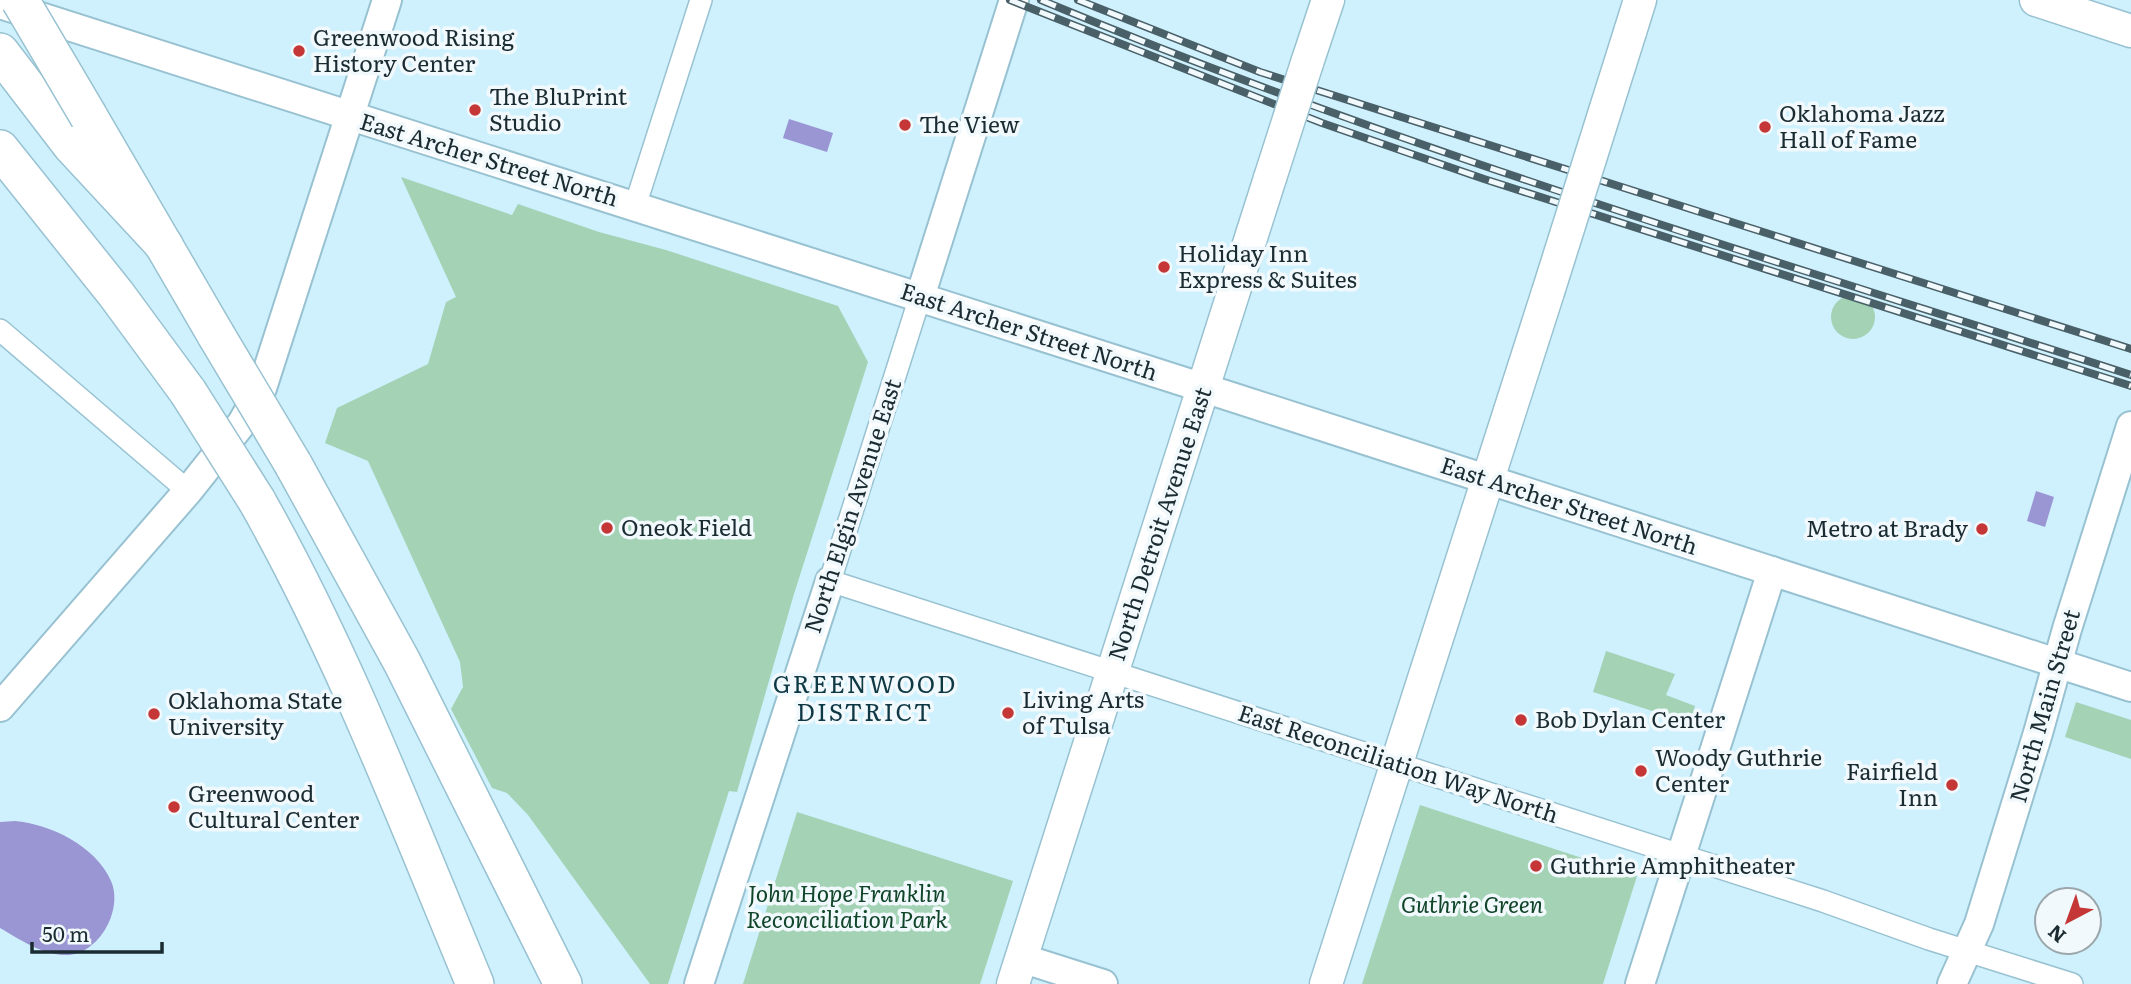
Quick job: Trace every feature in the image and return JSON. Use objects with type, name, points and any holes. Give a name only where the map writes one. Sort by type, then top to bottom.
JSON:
[{"type":"highway","points":[[20,0],[293,464],[391,641],[563,984]]},
{"type":"highway","points":[[0,52],[72,146],[164,245]]},
{"type":"highway","points":[[0,149],[116,294],[188,392],[257,501],[306,593],[341,667],[475,984]]},
{"type":"highway","points":[[485,827],[574,984]]},
{"type":"main road","name":"North Detroit Avenue East","points":[[1017,971],[1328,0]]},
{"type":"main road","points":[[1326,984],[1640,0]]},
{"type":"main road","points":[[2036,0],[2131,31]]},
{"type":"street","points":[[0,707],[188,491],[242,423],[262,388],[387,0]]},
{"type":"street","points":[[635,206],[701,0]]},
{"type":"street","name":"North Elgin Avenue East","points":[[699,984],[1014,0]]},
{"type":"street","name":"East Archer Street North","points":[[0,4],[2131,687]]},
{"type":"street","points":[[0,330],[188,491]]},
{"type":"street","name":"North Main Street","points":[[1952,984],[1979,924],[2035,745],[2068,624],[2131,426]]},
{"type":"street","points":[[1640,984],[1772,571]]},
{"type":"street","name":"East Reconciliation Way North","points":[[830,581],[2072,984]]},
{"type":"street","points":[[1017,971],[1103,984]]},
{"type":"green space","name":"Oneok Field","points":[[401,177],[512,215],[518,204],[838,306],[868,362],[794,594],[737,792],[729,791],[668,984],[650,984],[528,815],[507,793],[492,788],[451,709],[463,687],[460,662],[368,461],[325,443],[337,408],[428,364],[446,302],[456,297]]},
{"type":"green space","points":[[1853,295],[1862,296],[1869,301],[1874,308],[1874,326],[1869,333],[1862,338],[1853,339],[1844,338],[1837,333],[1832,326],[1831,317],[1832,308],[1837,301],[1844,296]]},
{"type":"green space","points":[[1606,651],[1675,674],[1666,695],[1695,706],[1690,723],[1593,692]]},
{"type":"green space","points":[[2076,702],[2131,720],[2131,759],[2065,737]]},
{"type":"green space","name":"Guthrie Green","points":[[1420,805],[1637,876],[1603,984],[1362,984]]},
{"type":"green space","name":"John Hope Franklin Reconciliation Park","points":[[797,812],[1013,881],[980,984],[743,984]]},
{"type":"shaded area","points":[[789,119],[833,133],[827,152],[783,138]]},
{"type":"shaded area","points":[[2036,491],[2054,497],[2045,527],[2027,521]]},
{"type":"shaded area","points":[[15,821],[57,832],[83,847],[104,868],[111,881],[114,905],[105,930],[88,948],[76,954],[55,954],[30,945],[0,928],[0,822]]},
{"type":"railway","points":[[1010,0],[1322,123],[1484,179],[2131,386]]},
{"type":"railway","points":[[1041,0],[1175,54],[1445,153],[1719,244],[2131,375]]},
{"type":"railway","points":[[1078,0],[1260,72],[2131,349]]},
{"type":"place","name":"Greenwood Rising History Center","points":[[299,51]]},
{"type":"place","name":"The BluPrint Studio","points":[[475,110]]},
{"type":"place","name":"The View","points":[[905,125]]},
{"type":"place","name":"Oklahoma Jazz Hall of Fame","points":[[1765,127]]},
{"type":"place","name":"Holiday Inn Express & Suites","points":[[1164,267]]},
{"type":"place","name":"Oneok Field","points":[[607,528]]},
{"type":"place","name":"Metro at Brady","points":[[1982,529]]},
{"type":"place","name":"Living Arts of Tulsa","points":[[1008,713]]},
{"type":"place","name":"Oklahoma State University","points":[[154,714]]},
{"type":"place","name":"Bob Dylan Center","points":[[1521,720]]},
{"type":"place","name":"Woody Guthrie Center","points":[[1641,771]]},
{"type":"place","name":"Fairfield Inn","points":[[1952,785]]},
{"type":"place","name":"Greenwood Cultural Center","points":[[174,807]]},
{"type":"place","name":"Guthrie Amphitheater","points":[[1536,866]]},
{"type":"district","name":"GREENWOOD DISTRICT","points":[[865,699]]}]
